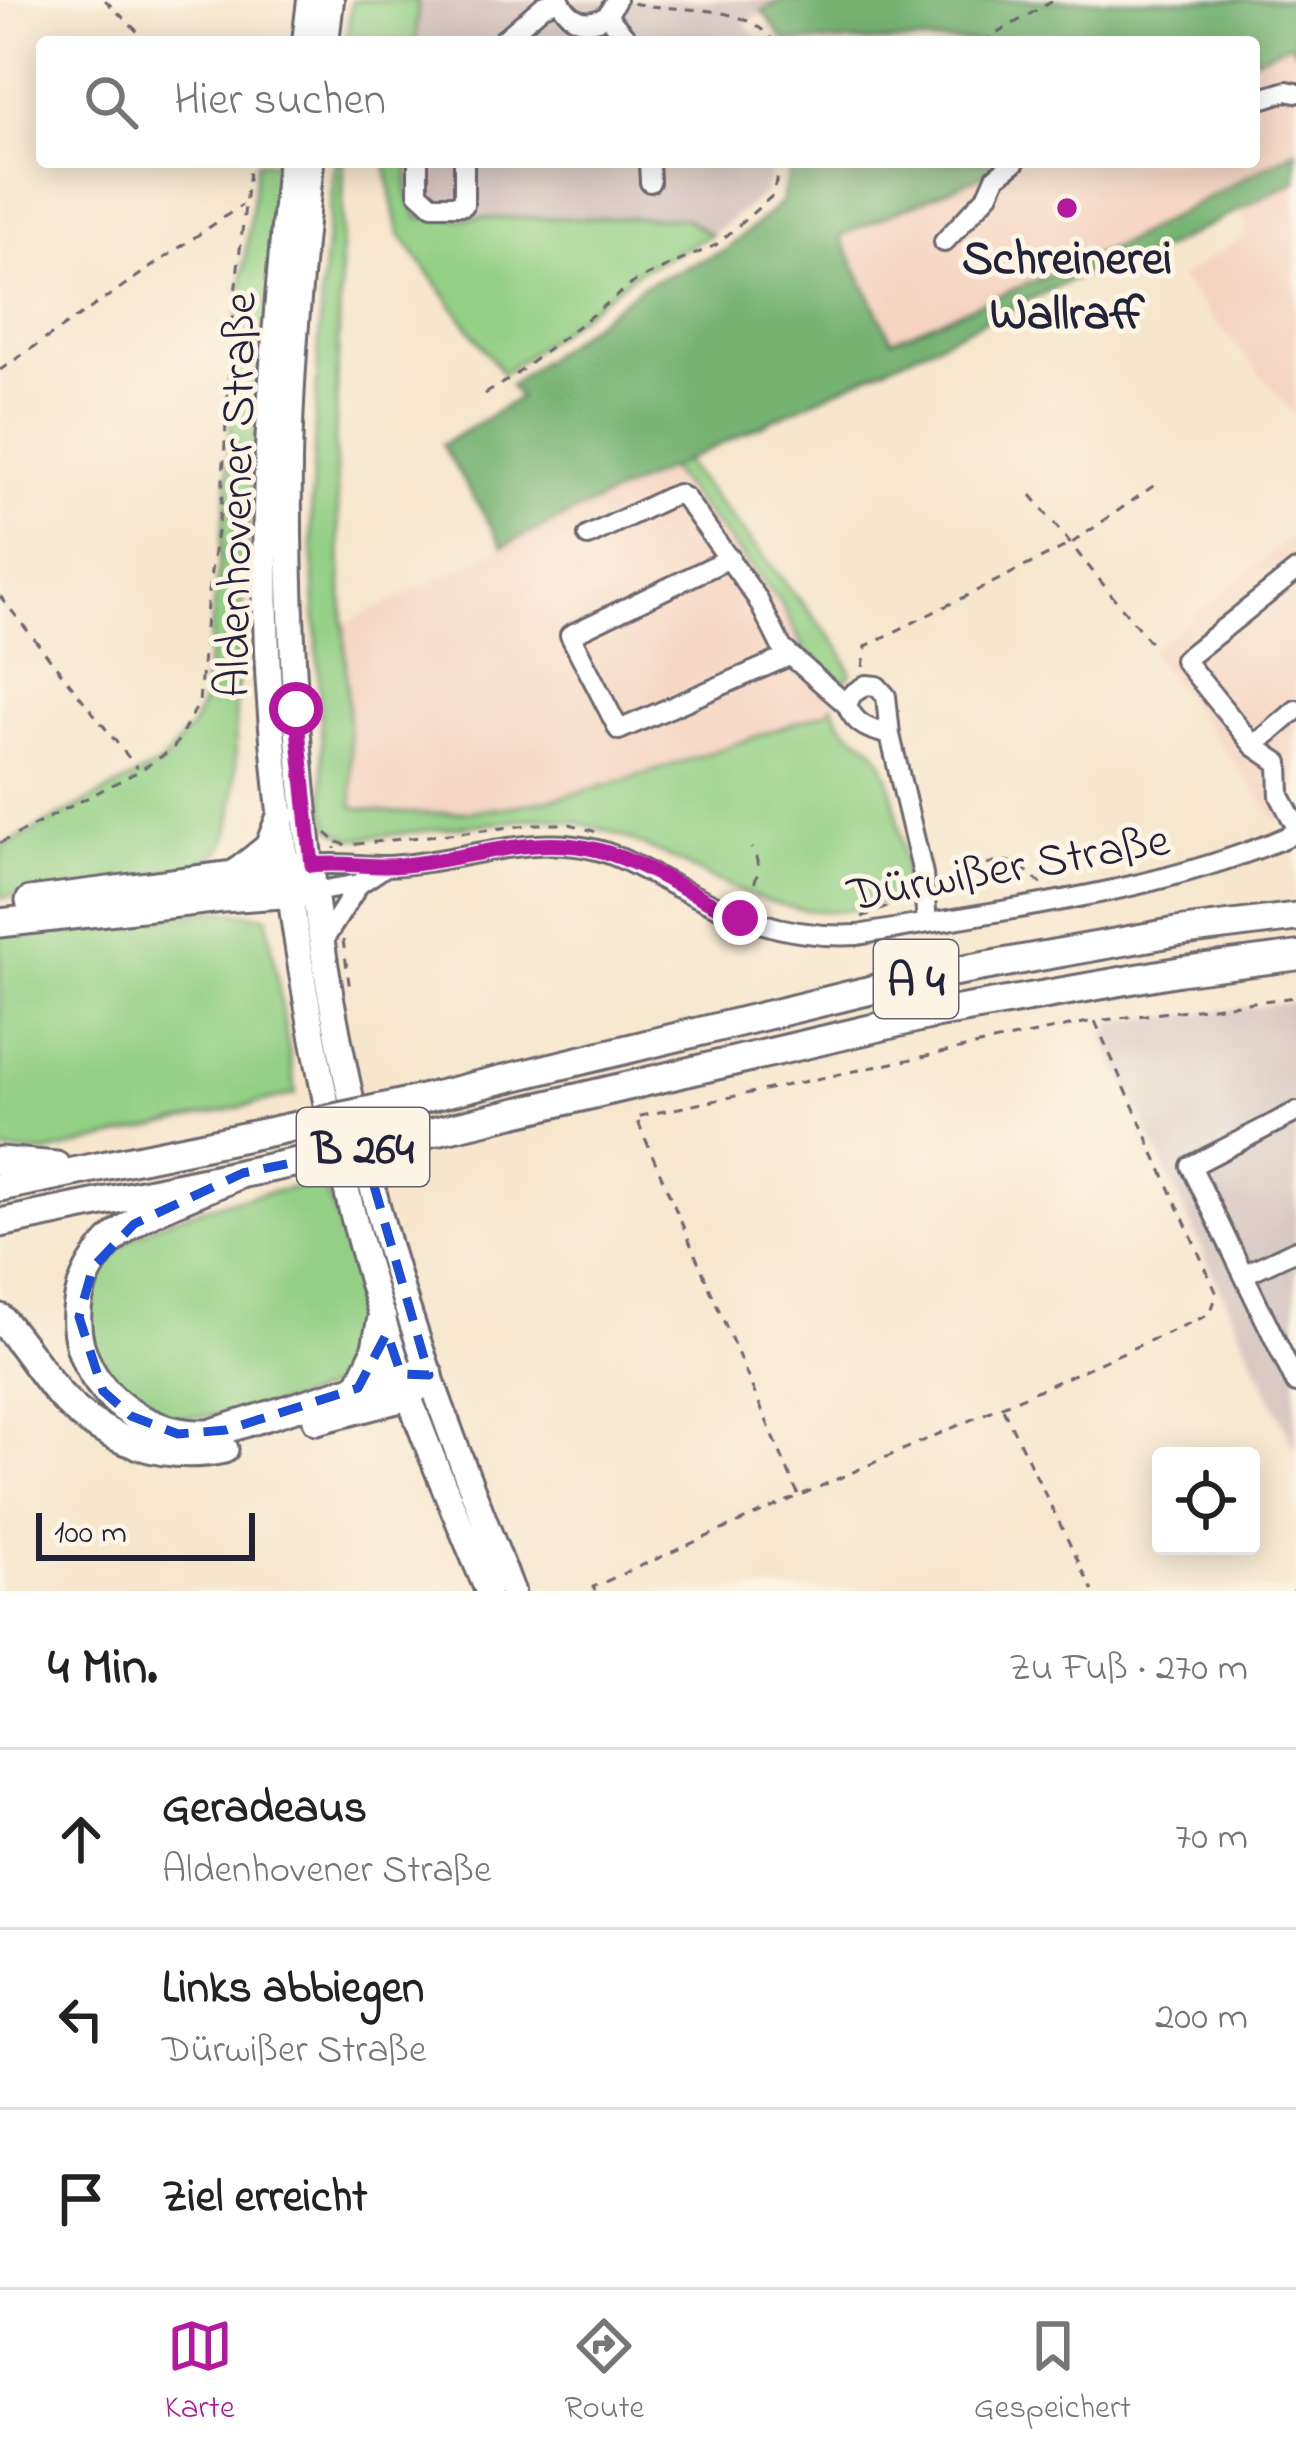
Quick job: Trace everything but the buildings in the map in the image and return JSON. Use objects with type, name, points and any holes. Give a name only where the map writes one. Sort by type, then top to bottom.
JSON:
[{"type":"highway","points":[[235,874],[262,855],[281,816]]},
{"type":"highway","points":[[0,905],[235,874],[300,880]]},
{"type":"highway","points":[[0,923],[222,898],[300,880]]},
{"type":"highway","name":"A 4","points":[[0,1187],[405,1103],[926,977],[1176,932],[1296,917]]},
{"type":"highway","name":"A 4","points":[[0,1223],[411,1137],[930,1015],[1180,971],[1296,956]]},
{"type":"highway","points":[[0,1160],[90,1169]]},
{"type":"highway","points":[[243,1173],[146,1217],[105,1249],[88,1277],[79,1317],[81,1345],[93,1375],[122,1410],[178,1434],[226,1430],[358,1388],[413,1382]]},
{"type":"highway","points":[[0,1318],[69,1404],[118,1438],[152,1449],[215,1451],[413,1382]]},
{"type":"highway","points":[[358,1388],[375,1353],[382,1318]]},
{"type":"main road","points":[[305,36],[310,0]]},
{"type":"main road","points":[[327,36],[331,0]]},
{"type":"main road","name":"Aldenhovener Straße","points":[[289,168],[278,292],[267,551],[271,712],[281,816],[321,944],[359,1133],[398,1282],[413,1382],[488,1591]]},
{"type":"main road","name":"Aldenhovener Straße","points":[[310,168],[289,458],[300,880],[342,1168],[382,1318],[512,1591]]},
{"type":"street","points":[[508,36],[542,6],[560,0],[579,21],[598,21],[614,5],[627,36]]},
{"type":"street","points":[[1260,98],[1296,93]]},
{"type":"street","points":[[418,168],[418,192],[432,205],[464,205],[464,168]]},
{"type":"street","points":[[944,242],[1008,168]]},
{"type":"street","points":[[588,536],[677,494],[685,498],[730,558],[788,656],[847,706],[852,718],[890,735]]},
{"type":"street","points":[[730,558],[570,635],[619,730],[788,656]]},
{"type":"street","points":[[1296,571],[1184,660],[1253,746],[1287,761],[1280,796],[1296,830]]},
{"type":"street","points":[[847,706],[853,694],[866,685],[877,686],[886,696],[890,735],[923,874],[927,923]]},
{"type":"street","points":[[1253,746],[1296,710]]},
{"type":"street","name":"Dürwißer Straße","points":[[300,880],[341,862],[386,866],[556,844],[616,857],[740,918],[773,929],[831,937],[1204,869],[1296,830]]},
{"type":"street","name":"Dürwißer Straße","points":[[321,944],[359,884],[386,866]]},
{"type":"street","name":"Dürwißer Straße","points":[[300,880],[359,884]]},
{"type":"street","points":[[1296,1112],[1191,1166],[1296,1383]]},
{"type":"street","points":[[1245,1274],[1296,1250]]},
{"type":"path","points":[[105,0],[142,36]]},
{"type":"path","points":[[992,36],[1054,0]]},
{"type":"path","points":[[614,5],[740,15],[769,36]]},
{"type":"path","points":[[0,843],[173,749],[199,703],[222,500],[231,329],[249,168]]},
{"type":"path","points":[[485,394],[637,280],[716,245],[771,197],[781,168]]},
{"type":"path","points":[[0,370],[245,203]]},
{"type":"path","points":[[866,685],[862,660],[866,646],[1072,543],[1159,482]]},
{"type":"path","points":[[1031,495],[1152,645]]},
{"type":"path","points":[[0,596],[140,771]]},
{"type":"path","points":[[736,897],[747,902],[758,870],[758,858],[751,848]]},
{"type":"path","points":[[860,917],[902,900],[950,891],[981,867],[1000,861],[1016,864],[1046,887]]},
{"type":"path","points":[[799,1496],[636,1117],[1095,1021],[1296,997]]},
{"type":"path","points":[[595,1591],[593,1587],[1210,1314],[1217,1294],[1095,1021]]},
{"type":"path","points":[[1002,1407],[1093,1591]]},
{"type":"highlighted area","points":[[363,1148],[429,1375],[401,1374],[387,1333],[358,1388],[226,1430],[178,1434],[131,1416],[103,1391],[79,1317],[93,1267],[134,1224],[243,1173]]},
{"type":"shaded area","points":[[418,0],[781,0],[744,24],[756,36],[416,36]]},
{"type":"shaded area","points":[[1291,43],[1296,51],[1296,150],[1115,247],[891,340],[840,236],[999,168],[1260,168],[1260,56]]},
{"type":"shaded area","points":[[409,168],[772,168],[763,195],[711,235],[685,218],[417,218],[407,194]]},
{"type":"shaded area","points":[[1296,181],[1296,417],[1179,278],[1248,234],[1241,211]]},
{"type":"shaded area","points":[[668,468],[781,603],[806,653],[843,683],[827,712],[561,800],[403,815],[353,808],[336,628]]},
{"type":"shaded area","points":[[1296,533],[1296,814],[1278,821],[1150,652]]},
{"type":"shaded area","points":[[1296,1002],[1296,1452],[1104,1036],[1113,1023]]},
{"type":"green space","points":[[352,0],[418,0],[416,36],[347,36]]},
{"type":"green space","points":[[781,0],[1296,0],[1296,51],[1290,43],[1260,56],[1260,36],[781,36],[762,11]]},
{"type":"green space","points":[[1296,150],[1296,181],[1133,264],[1104,265],[503,546],[442,445],[519,398],[510,385],[642,286],[726,250],[781,203],[790,168],[999,168],[840,236],[892,340],[1115,247]]},
{"type":"green space","points":[[256,168],[281,168],[246,564],[234,801],[227,839],[220,851],[182,870],[0,898],[0,848],[163,762],[192,726],[203,701],[226,500],[236,330]]},
{"type":"green space","points":[[334,168],[344,168],[335,450],[353,807],[412,813],[533,803],[654,771],[827,712],[833,705],[842,724],[877,753],[889,781],[899,822],[903,894],[854,910],[807,910],[763,900],[588,825],[541,818],[352,839],[332,829],[325,812],[311,517],[321,296]]},
{"type":"green space","points":[[386,168],[409,168],[407,194],[418,218],[685,218],[711,235],[637,272],[503,374],[399,233]]},
{"type":"green space","points":[[683,460],[840,648],[851,673],[843,683],[806,653],[781,603],[668,468]]},
{"type":"green space","points":[[215,910],[267,916],[296,1094],[46,1153],[0,1151],[0,932],[60,933]]},
{"type":"green space","points":[[322,1182],[368,1305],[368,1338],[350,1371],[337,1383],[301,1398],[197,1417],[158,1414],[128,1397],[101,1361],[89,1335],[94,1282],[113,1255],[141,1233],[176,1217]]},
{"type":"place","name":"Schreinerei Wallraff","points":[[1067,208]]},
{"type":"route","points":[[296,709],[312,865],[386,866],[556,844],[616,857],[740,918]]}]
